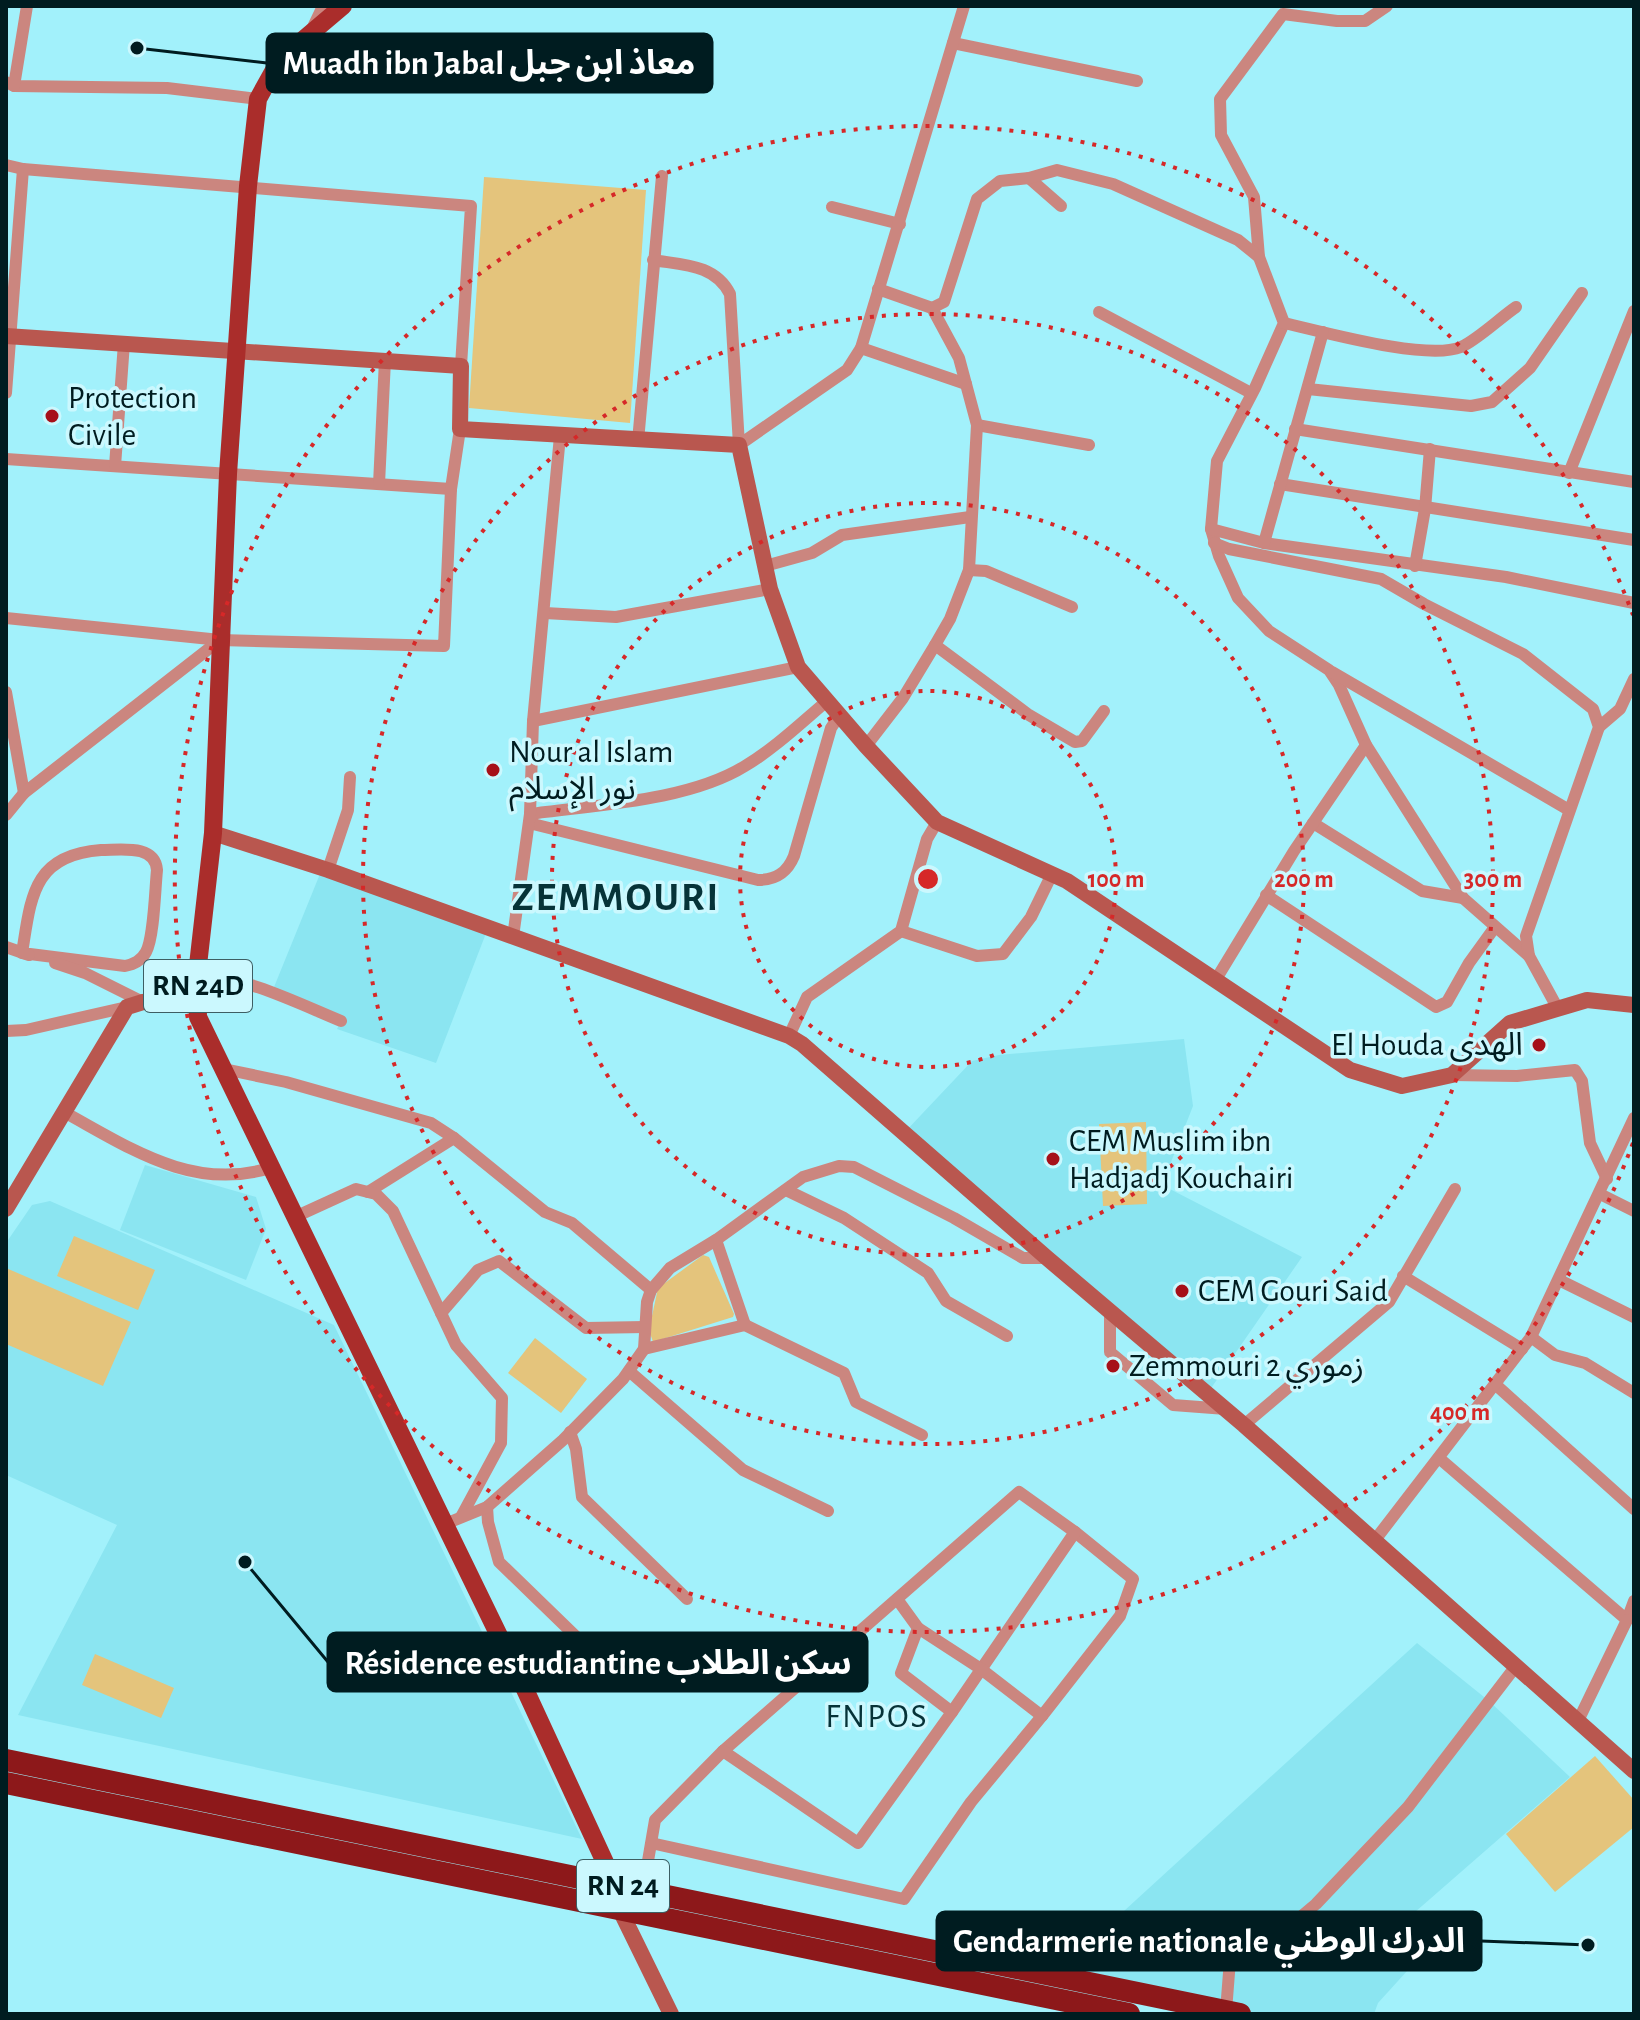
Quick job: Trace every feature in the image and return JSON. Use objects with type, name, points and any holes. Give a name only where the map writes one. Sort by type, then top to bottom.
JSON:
[{"type":"highway","name":"RN 24","points":[[6,1760],[1233,2012]]},
{"type":"highway","name":"RN 24","points":[[6,1783],[1129,2014]]},
{"type":"main road","name":"RN 24D","points":[[343,6],[291,50],[274,70],[258,99],[248,186],[228,474],[213,833],[197,974],[198,1017],[453,1521],[615,1884],[619,1908]]},
{"type":"street","points":[[27,6],[10,84],[167,88],[258,99]]},
{"type":"street","points":[[310,34],[323,6]]},
{"type":"street","points":[[460,429],[739,445],[847,370],[861,348],[964,6]]},
{"type":"street","points":[[1387,6],[1365,21],[1283,14],[1220,99],[1221,135],[1254,197],[1259,257],[1284,323],[1217,461],[1211,529],[1214,543],[1224,553],[1238,598],[1269,631],[1329,670],[1569,810]]},
{"type":"street","points":[[953,43],[1137,81]]},
{"type":"street","points":[[6,165],[23,169],[471,206],[460,429],[451,489],[444,646],[220,640],[6,618]]},
{"type":"street","points":[[6,393],[23,169]]},
{"type":"street","points":[[932,308],[944,302],[977,199],[1000,181],[1029,178],[1057,170],[1113,184],[1238,240],[1259,257]]},
{"type":"street","points":[[638,441],[662,176]]},
{"type":"street","points":[[1029,178],[1061,206]]},
{"type":"street","points":[[832,207],[900,224]]},
{"type":"street","points":[[653,260],[708,271],[725,284],[730,294],[739,445],[770,589],[798,667],[937,822],[1067,881],[1350,1070],[1402,1086],[1452,1075],[1517,1076],[1575,1070],[1582,1081],[1590,1143],[1607,1179]]},
{"type":"street","points":[[866,746],[903,698],[935,645],[950,619],[969,570],[977,425],[959,358],[932,308],[878,289]]},
{"type":"street","points":[[1308,389],[1471,406],[1492,402],[1530,368],[1582,293]]},
{"type":"street","points":[[1284,323],[1415,350],[1445,351],[1470,342],[1516,307]]},
{"type":"street","points":[[1569,473],[1634,311]]},
{"type":"street","points":[[1099,312],[1251,393]]},
{"type":"street","points":[[1264,543],[1323,332]]},
{"type":"street","points":[[8,336],[461,366]]},
{"type":"street","points":[[115,466],[124,343]]},
{"type":"street","points":[[861,348],[966,384]]},
{"type":"street","points":[[379,484],[385,360]]},
{"type":"street","points":[[977,425],[1089,445]]},
{"type":"street","points":[[1295,429],[1634,482]]},
{"type":"street","points":[[513,937],[529,819],[533,721],[560,436]]},
{"type":"street","points":[[1415,566],[1425,509],[1430,449]]},
{"type":"street","points":[[6,459],[451,489]]},
{"type":"street","points":[[1280,484],[1634,540]]},
{"type":"street","points":[[765,566],[812,553],[842,535],[970,517]]},
{"type":"street","points":[[1211,529],[1264,543],[1506,577],[1634,603]]},
{"type":"street","points":[[1224,553],[1381,579],[1523,654],[1593,709],[1599,727]]},
{"type":"street","points":[[969,570],[986,571],[1072,607]]},
{"type":"street","points":[[545,613],[616,617],[770,589]]},
{"type":"street","points":[[6,815],[24,793],[220,640]]},
{"type":"street","points":[[935,645],[1029,715],[1075,742],[1082,741],[1104,711]]},
{"type":"street","points":[[533,721],[798,667]]},
{"type":"street","points":[[1329,670],[1366,745],[1463,898],[1529,956]]},
{"type":"street","points":[[1558,1009],[1529,956],[1526,936],[1599,727],[1620,709],[1634,679]]},
{"type":"street","points":[[6,692],[24,793]]},
{"type":"street","points":[[529,819],[704,785],[744,767],[827,701]]},
{"type":"street","points":[[529,819],[758,880],[776,877],[791,865],[831,728],[839,716]]},
{"type":"street","points":[[1215,981],[1266,895],[1366,745]]},
{"type":"street","points":[[328,870],[348,810],[350,777]]},
{"type":"street","points":[[789,1036],[807,997],[901,931],[927,839],[937,822]]},
{"type":"street","points":[[1313,823],[1422,891],[1463,898]]},
{"type":"street","points":[[213,833],[328,870],[789,1036],[802,1044],[1226,1409],[1634,1771]]},
{"type":"street","points":[[101,850],[146,852],[155,859],[157,870],[149,942],[145,954],[137,962],[119,965],[22,953],[34,890],[42,877],[60,862],[84,852],[101,850]]},
{"type":"street","points":[[901,931],[977,956],[1003,954],[1031,917],[1052,874]]},
{"type":"street","points":[[1266,895],[1436,1007],[1447,1002],[1469,963],[1495,927]]},
{"type":"street","points":[[6,947],[85,973],[135,1005]]},
{"type":"street","points":[[197,974],[222,976],[272,992],[341,1021]]},
{"type":"street","points":[[6,1031],[26,1030],[135,1005],[198,995]]},
{"type":"street","points":[[1452,1075],[1510,1023],[1587,1000],[1634,1005]]},
{"type":"street","points":[[6,1209],[64,1112],[135,1005]]},
{"type":"street","points":[[224,1069],[286,1082],[431,1123],[545,1212],[572,1223],[651,1290]]},
{"type":"street","points":[[64,1112],[143,1155],[174,1167],[207,1175],[250,1175],[273,1167]]},
{"type":"street","points":[[1375,1540],[1531,1337],[1634,1118]]},
{"type":"street","points":[[368,1192],[454,1138]]},
{"type":"street","points":[[453,1521],[487,1507],[570,1432],[629,1371],[644,1349],[651,1290],[670,1268],[716,1240],[803,1177],[839,1166],[854,1167],[954,1218],[1023,1258],[1047,1258]]},
{"type":"street","points":[[297,1216],[356,1189],[376,1194],[393,1211],[456,1345],[502,1398],[501,1443],[453,1521]]},
{"type":"street","points":[[1244,1425],[1389,1302],[1455,1189]]},
{"type":"street","points":[[786,1190],[844,1218],[916,1265],[928,1273],[946,1301],[1007,1336]]},
{"type":"street","points":[[1600,1194],[1634,1211]]},
{"type":"street","points":[[716,1240],[745,1325]]},
{"type":"street","points":[[441,1313],[478,1270],[499,1261],[586,1328],[645,1327]]},
{"type":"street","points":[[1403,1276],[1522,1349]]},
{"type":"street","points":[[1559,1280],[1634,1317]]},
{"type":"street","points":[[1110,1312],[1110,1352],[1173,1405],[1226,1409]]},
{"type":"street","points":[[644,1349],[745,1325],[844,1373],[856,1402],[922,1435]]},
{"type":"street","points":[[1531,1337],[1555,1355],[1585,1363],[1634,1393]]},
{"type":"street","points":[[629,1371],[743,1470],[828,1511]]},
{"type":"street","points":[[1496,1385],[1634,1509]]},
{"type":"street","points":[[570,1432],[576,1449],[582,1497],[687,1599]]},
{"type":"street","points":[[1439,1458],[1627,1620]]},
{"type":"street","points":[[643,1890],[651,1843],[655,1820],[723,1751],[1019,1492],[1133,1579],[1120,1616],[971,1802],[904,1899],[651,1843]]},
{"type":"street","points":[[487,1507],[499,1562],[594,1654]]},
{"type":"street","points":[[723,1751],[858,1843],[1075,1532]]},
{"type":"street","points":[[897,1599],[918,1628],[981,1669],[1042,1716]]},
{"type":"street","points":[[1578,1721],[1634,1601]]},
{"type":"street","points":[[918,1628],[901,1673],[952,1712]]},
{"type":"street","points":[[1233,2012],[1230,1960],[1237,1950],[1285,1930],[1316,1904],[1408,1807],[1516,1666]]},
{"type":"street","points":[[619,1908],[671,2014]]},
{"type":"shaded area","points":[[484,177],[646,190],[630,423],[469,408]]},
{"type":"shaded area","points":[[322,869],[488,928],[436,1063],[337,1029],[341,1021],[272,992]]},
{"type":"shaded area","name":"CEM Muslim ibn Hadjadj Kouchairi","points":[[1184,1039],[1193,1106],[1162,1185],[1302,1257],[1207,1394],[904,1133],[972,1061],[999,1055]]},
{"type":"shaded area","points":[[1146,1122],[1147,1204],[1103,1206],[1099,1124]]},
{"type":"shaded area","points":[[145,1165],[256,1197],[266,1229],[246,1280],[120,1230]]},
{"type":"shaded area","points":[[50,1201],[334,1325],[582,1839],[18,1715],[117,1525],[6,1475],[6,1243],[32,1205]]},
{"type":"shaded area","points":[[74,1236],[155,1270],[138,1310],[57,1276]]},
{"type":"shaded area","points":[[703,1255],[709,1257],[733,1317],[653,1342],[649,1330],[658,1288]]},
{"type":"shaded area","points":[[6,1268],[131,1322],[103,1386],[6,1344]]},
{"type":"shaded area","points":[[535,1338],[587,1379],[561,1413],[508,1373]]},
{"type":"shaded area","points":[[1417,1643],[1489,1701],[1570,1777],[1383,1940],[1407,1971],[1378,2003],[1374,2014],[1240,2014],[1054,1975]]},
{"type":"shaded area","points":[[95,1654],[174,1688],[161,1718],[82,1685]]},
{"type":"shaded area","points":[[1595,1756],[1634,1800],[1634,1827],[1555,1892],[1506,1834]]},
{"type":"place","name":"Muadh ibn Jabal معاذ ابن جبل","points":[[137,48]]},
{"type":"place","name":"Protection Civile","points":[[52,416]]},
{"type":"place","name":"Nour al Islam نور الإسلام","points":[[493,770]]},
{"type":"place","name":"El Houda الهدى","points":[[1539,1045]]},
{"type":"place","name":"CEM Muslim ibn Hadjadj Kouchairi","points":[[1053,1159]]},
{"type":"place","name":"CEM Gouri Said","points":[[1182,1291]]},
{"type":"place","name":"Zemmouri 2 زموري","points":[[1113,1366]]},
{"type":"place","name":"Résidence estudiantine سكن الطلاب","points":[[245,1562]]},
{"type":"place","name":"Gendarmerie nationale الدرك الوطني","points":[[1588,1945]]},
{"type":"district","name":"ZEMMOURI","points":[[616,898]]},
{"type":"district","name":"FNPOS","points":[[877,1717]]}]
